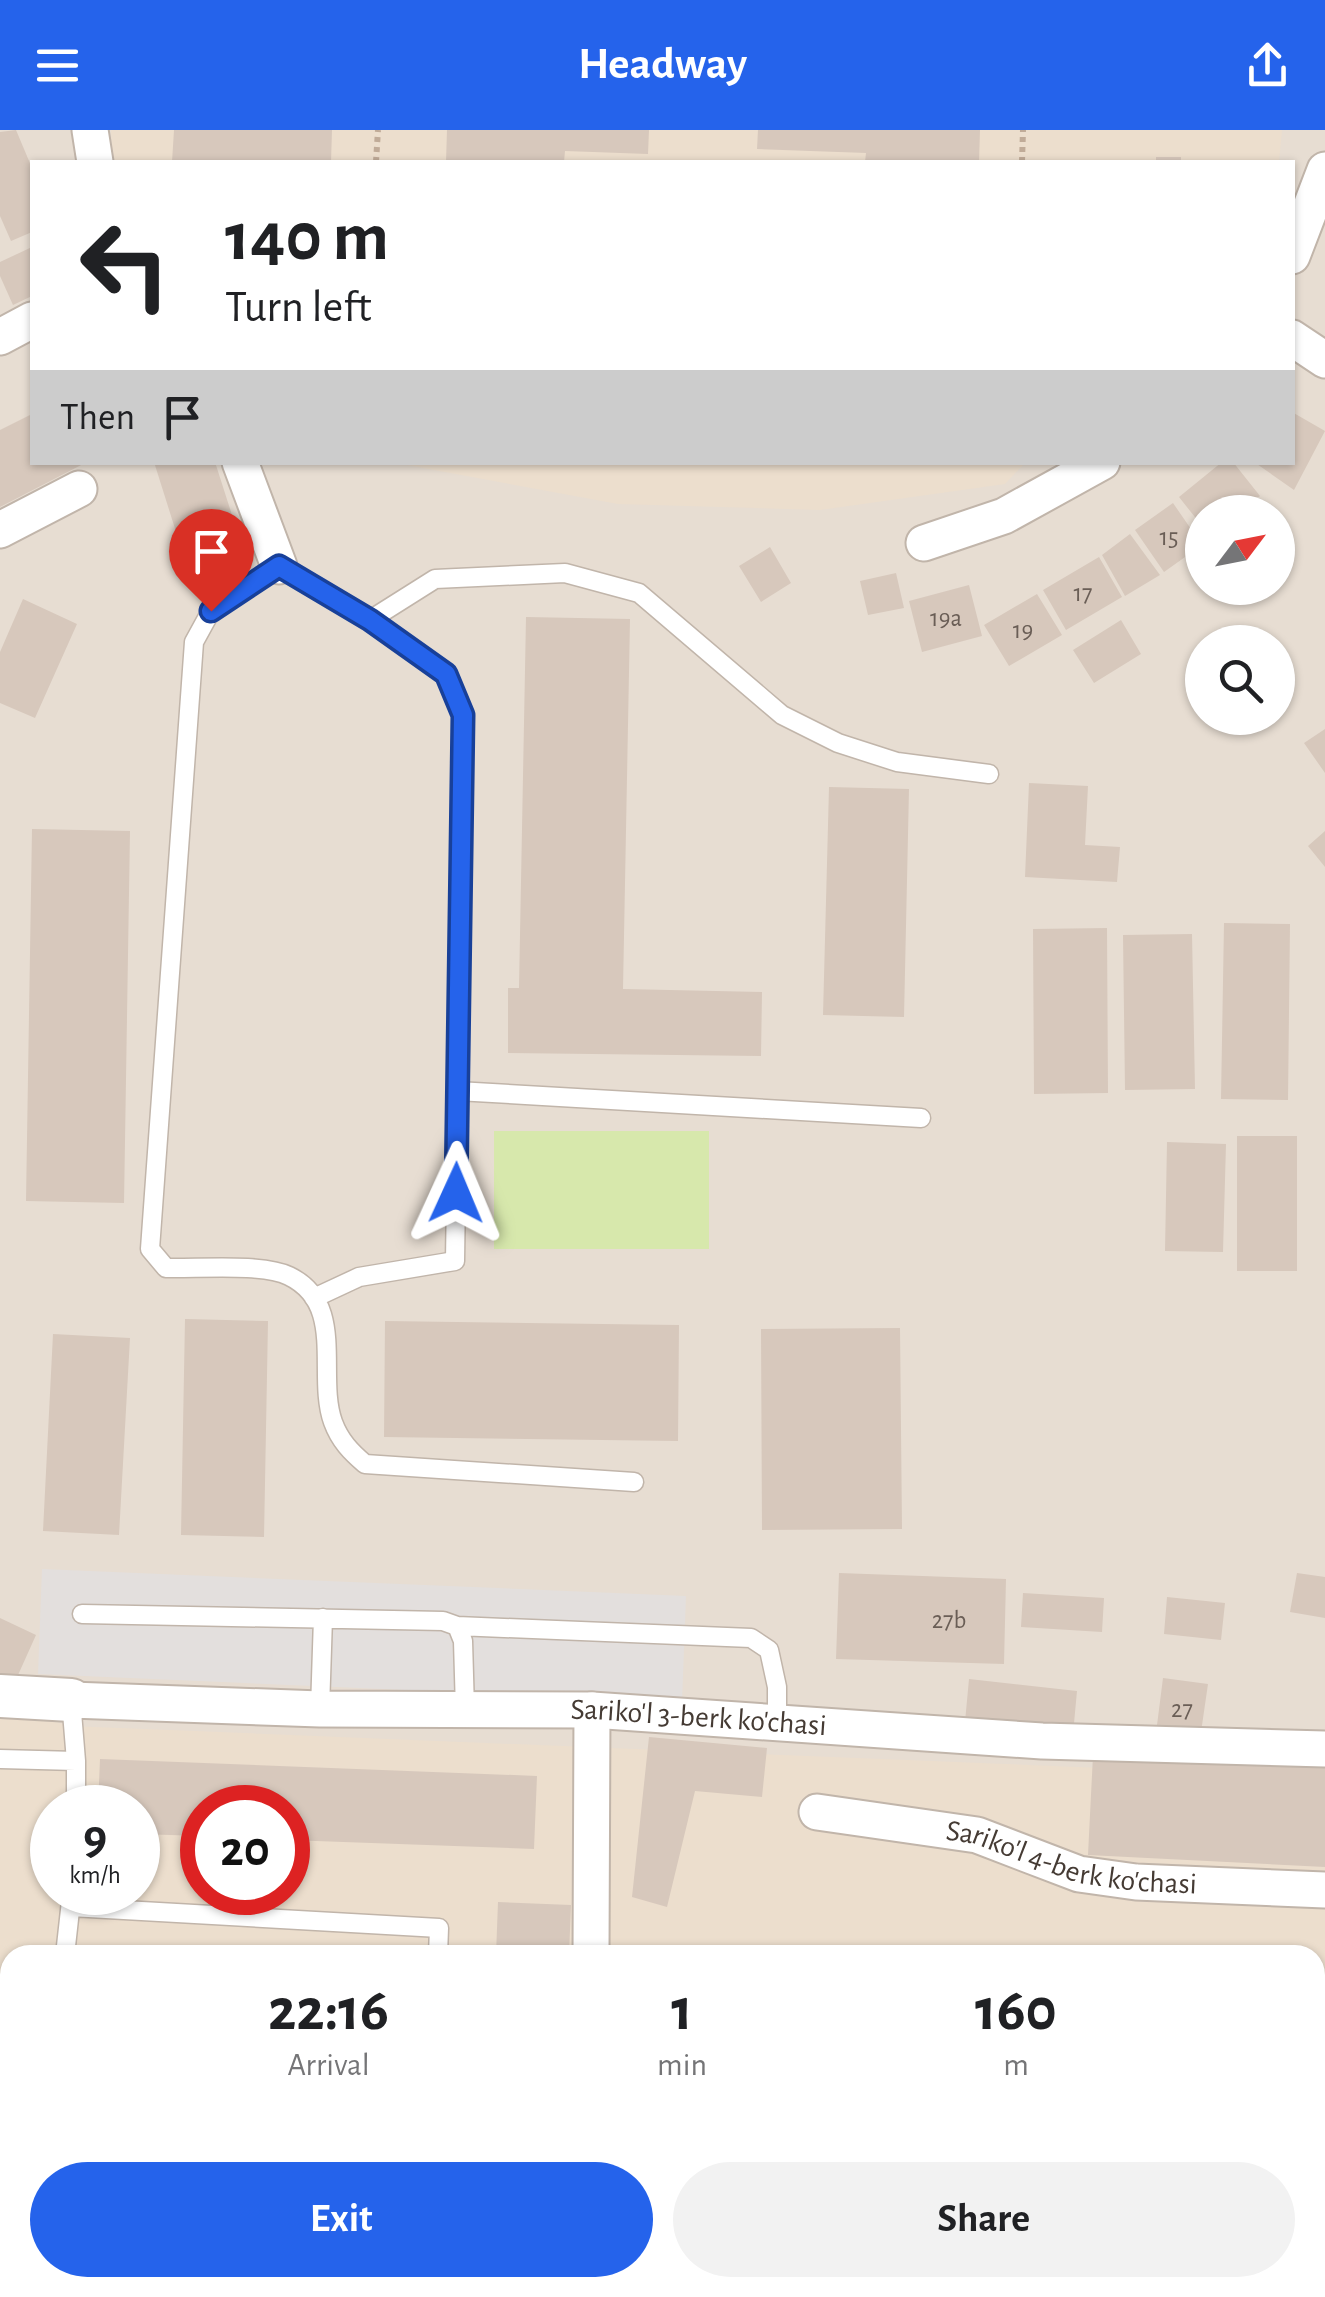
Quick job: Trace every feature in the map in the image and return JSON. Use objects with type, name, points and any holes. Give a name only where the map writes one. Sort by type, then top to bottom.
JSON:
[{"type":"street","points":[[90,130],[95,160]]},
{"type":"street","points":[[1295,248],[1325,170]]},
{"type":"street","points":[[0,338],[30,321]]},
{"type":"street","points":[[1295,340],[1325,360]]},
{"type":"street","points":[[241,465],[279,566]]},
{"type":"street","points":[[924,543],[1004,516],[1097,465]]},
{"type":"street","points":[[0,530],[79,489]]},
{"type":"street","points":[[0,1696],[71,1700]]},
{"type":"street","name":"Sariko'l 3-berk ko'chasi","points":[[71,1700],[320,1710],[592,1710],[1042,1741],[1325,1749]]},
{"type":"street","points":[[591,1945],[592,1710]]},
{"type":"street","name":"Sariko'l 4-berk ko'chasi","points":[[817,1812],[977,1835],[1079,1874],[1136,1882],[1325,1890]]},
{"type":"lane","points":[[314,1298],[359,1277],[455,1262],[463,715],[446,674],[370,620],[279,566],[211,611],[194,642],[150,1249],[166,1268],[288,1275],[314,1298],[326,1328],[332,1419],[346,1448],[366,1464],[634,1482]]},
{"type":"lane","points":[[370,620],[435,579],[565,573],[640,594],[782,714],[838,743],[896,762],[989,774]]},
{"type":"lane","points":[[457,1091],[920,1118]]},
{"type":"lane","points":[[82,1614],[443,1621],[457,1626],[750,1638],[769,1650],[777,1687],[777,1724]]},
{"type":"lane","points":[[320,1710],[324,1618]]},
{"type":"lane","points":[[457,1626],[463,1641],[465,1710]]},
{"type":"lane","points":[[71,1700],[76,1785]]},
{"type":"lane","points":[[0,1758],[76,1760]]},
{"type":"lane","points":[[160,1907],[439,1928],[438,1945]]},
{"type":"lane","points":[[66,1945],[70,1915]]},
{"type":"path","points":[[376,160],[378,130]]},
{"type":"path","points":[[1022,130],[1022,160]]},
{"type":"shaded area","points":[[0,130],[1325,130],[1325,1945],[0,1945]]},
{"type":"shaded area","points":[[111,130],[1282,130],[1279,160],[112,160]]},
{"type":"shaded area","points":[[407,465],[1023,465],[1005,484],[820,510],[618,504]]},
{"type":"shaded area","points":[[42,1569],[686,1596],[682,1702],[38,1674]]},
{"type":"shaded area","points":[[0,1705],[69,1726],[1325,1777],[1325,1945],[0,1945]]},
{"type":"green space","points":[[494,1131],[709,1131],[709,1249],[494,1249]]},
{"type":"building","points":[[16,130],[30,163],[30,233],[11,241],[0,216],[0,132]]},
{"type":"building","points":[[174,130],[332,130],[331,160],[172,160]]},
{"type":"building","points":[[447,130],[649,130],[648,154],[565,151],[564,160],[446,160]]},
{"type":"building","points":[[758,130],[980,130],[979,160],[865,160],[866,153],[757,149]]},
{"type":"building","points":[[1156,157],[1181,157],[1181,160]]},
{"type":"building","points":[[30,248],[30,297],[13,305],[0,276],[0,262]]},
{"type":"building","points":[[1295,414],[1325,431],[1294,490],[1258,465],[1295,465]]},
{"type":"building","points":[[30,415],[30,465],[81,465],[0,507],[0,430]]},
{"type":"building","points":[[155,465],[216,465],[239,537],[183,554]]},
{"type":"building","points":[[1218,465],[1235,465],[1259,495],[1185,495],[1185,505],[1179,497]]},
{"type":"building","points":[[1173,503],[1185,520],[1185,557],[1164,572],[1135,530]]},
{"type":"building","points":[[1130,534],[1160,575],[1125,596],[1102,555]]},
{"type":"building","points":[[770,547],[791,583],[761,602],[739,566]]},
{"type":"building","points":[[1099,557],[1122,597],[1066,630],[1043,590]]},
{"type":"building","points":[[896,573],[904,608],[868,615],[860,581]]},
{"type":"building","points":[[969,585],[982,636],[922,652],[909,601]]},
{"type":"building","points":[[1037,594],[1062,635],[1009,666],[984,625]]},
{"type":"building","points":[[23,599],[77,624],[35,718],[0,703],[0,652]]},
{"type":"building","points":[[526,617],[630,619],[623,989],[762,992],[761,1056],[508,1053],[508,988],[519,988]]},
{"type":"building","points":[[1121,620],[1141,654],[1094,683],[1073,650]]},
{"type":"building","points":[[1325,729],[1325,773],[1304,743]]},
{"type":"building","points":[[1029,783],[1088,786],[1085,845],[1120,847],[1117,882],[1025,877]]},
{"type":"building","points":[[829,787],[909,789],[904,1017],[823,1015]]},
{"type":"building","points":[[32,829],[130,831],[124,1203],[26,1201]]},
{"type":"building","points":[[1325,831],[1325,867],[1308,846]]},
{"type":"building","points":[[1224,923],[1290,924],[1288,1100],[1221,1099]]},
{"type":"building","points":[[1107,928],[1108,1093],[1034,1094],[1033,929]]},
{"type":"building","points":[[1192,934],[1195,1089],[1125,1090],[1123,935]]},
{"type":"building","points":[[1237,1136],[1297,1136],[1297,1271],[1237,1271]]},
{"type":"building","points":[[1167,1142],[1226,1144],[1223,1252],[1165,1251]]},
{"type":"building","points":[[185,1319],[268,1321],[264,1537],[181,1535]]},
{"type":"building","points":[[385,1321],[679,1325],[678,1441],[384,1437]]},
{"type":"building","points":[[900,1328],[902,1529],[762,1530],[761,1329]]},
{"type":"building","points":[[53,1334],[130,1338],[119,1535],[43,1531]]},
{"type":"building","points":[[839,1573],[1006,1579],[1004,1664],[836,1659]]},
{"type":"building","points":[[1297,1573],[1325,1577],[1325,1618],[1290,1612]]},
{"type":"building","points":[[1023,1593],[1104,1598],[1102,1632],[1021,1627]]},
{"type":"building","points":[[1167,1597],[1225,1603],[1221,1640],[1164,1634]]},
{"type":"building","points":[[0,1618],[36,1635],[14,1684],[0,1677]]},
{"type":"building","points":[[1163,1678],[1208,1684],[1200,1739],[1156,1733]]},
{"type":"building","points":[[969,1679],[1077,1691],[1073,1734],[965,1722]]},
{"type":"building","points":[[649,1737],[767,1748],[762,1797],[695,1791],[667,1907],[632,1897]]},
{"type":"building","points":[[1093,1755],[1325,1766],[1325,1867],[1088,1855]]},
{"type":"building","points":[[100,1759],[537,1776],[534,1849],[310,1841],[310,1785],[180,1785],[180,1835],[160,1835],[160,1785],[99,1785]]},
{"type":"building","points":[[498,1902],[571,1905],[569,1945],[496,1945]]},
{"type":"route","points":[[211,611],[279,566],[370,620],[446,674],[463,715],[456,1193]]}]
